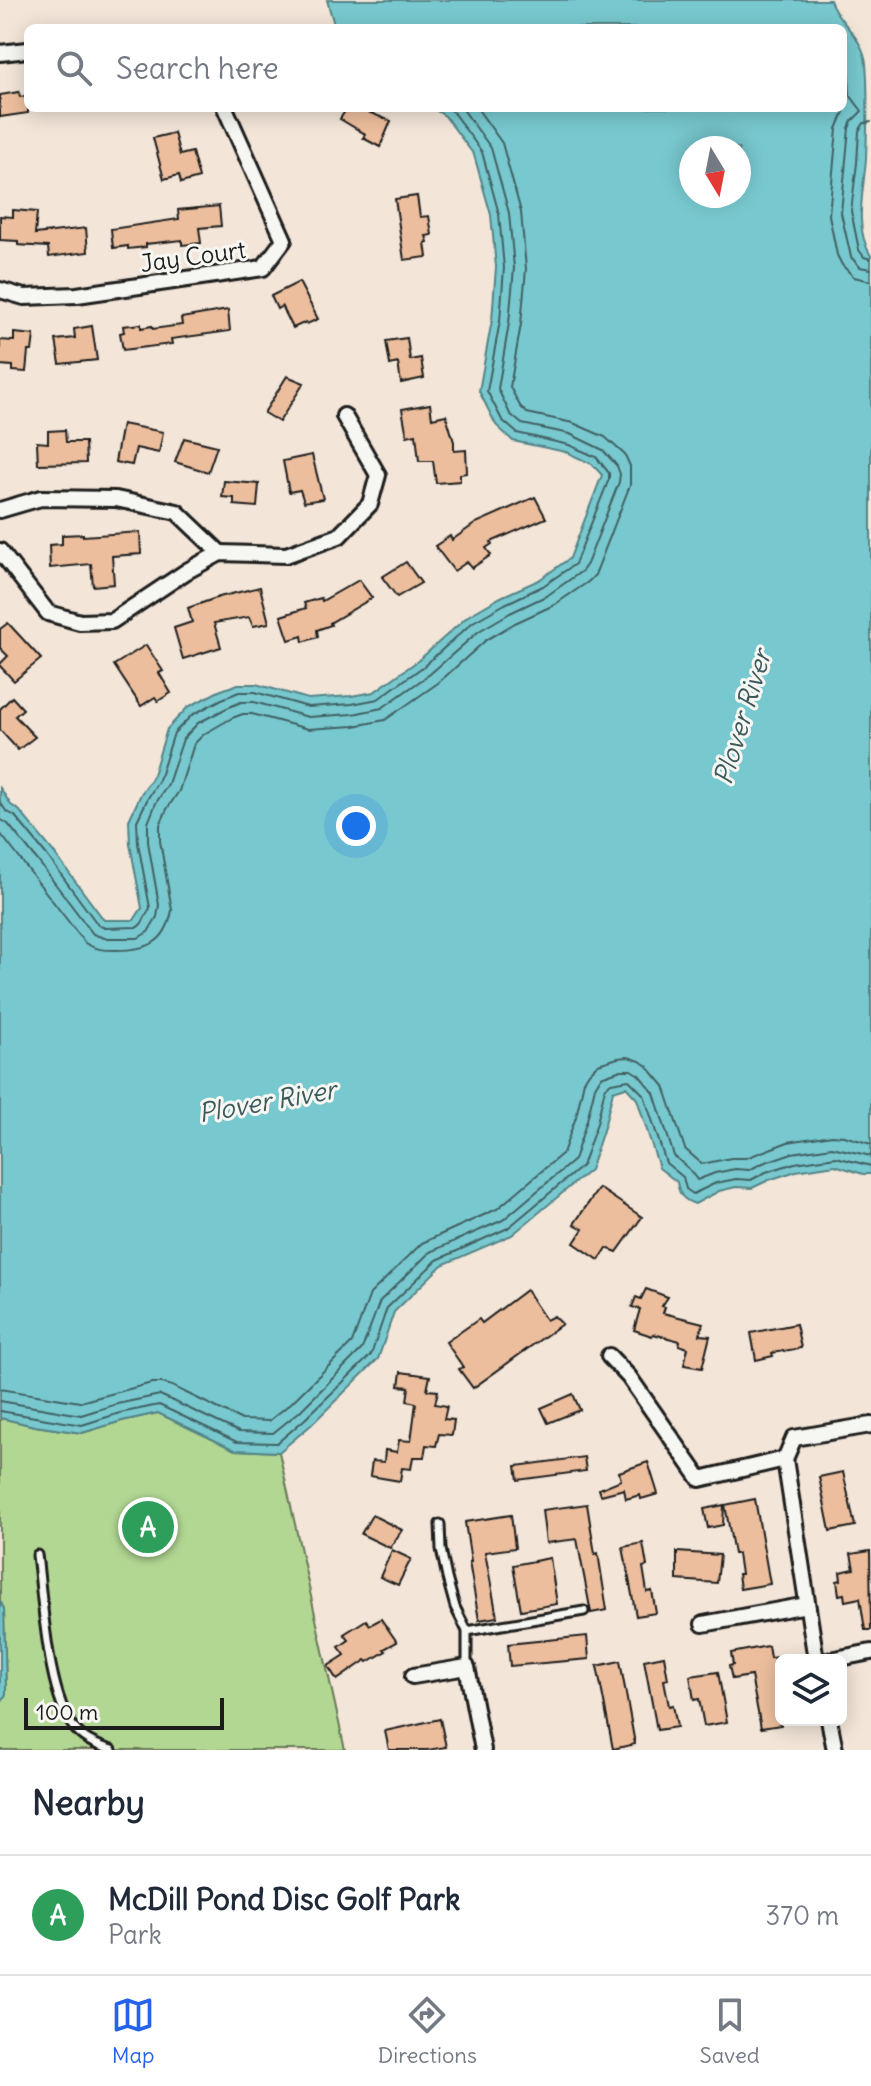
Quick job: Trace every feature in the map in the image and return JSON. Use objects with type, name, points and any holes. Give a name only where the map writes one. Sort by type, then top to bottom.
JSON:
[{"type":"street","points":[[0,53],[24,50]]},
{"type":"street","name":"Jay Court","points":[[0,290],[24,297],[77,295],[263,268],[284,240],[227,112]]},
{"type":"street","points":[[0,551],[48,613],[80,622],[112,621],[220,553],[286,555],[339,536],[370,504],[378,475],[344,416]]},
{"type":"street","points":[[0,510],[41,498],[116,499],[177,512],[220,553]]},
{"type":"street","points":[[609,1356],[629,1377],[700,1479],[785,1459]]},
{"type":"street","points":[[815,1654],[785,1459],[794,1438],[871,1425]]},
{"type":"street","points":[[703,1624],[807,1605]]},
{"type":"street","points":[[847,1657],[871,1652]]},
{"type":"street","points":[[413,1676],[467,1667],[483,1750]]},
{"type":"street","points":[[830,1726],[835,1750]]},
{"type":"lane","points":[[440,1524],[447,1578],[455,1607],[467,1631],[467,1667]]},
{"type":"lane","points":[[37,1555],[53,1670],[63,1711],[76,1731],[97,1746],[112,1750]]},
{"type":"lane","points":[[467,1631],[584,1611]]},
{"type":"green space","points":[[158,1413],[235,1450],[279,1452],[345,1750],[0,1750],[0,1704],[6,1694],[4,1609],[0,1601],[0,1418],[82,1433]]},
{"type":"water","points":[[327,0],[830,0],[845,24],[334,24]]},
{"type":"water","name":"Plover River","points":[[847,26],[861,46],[866,64],[868,99],[861,221],[871,256],[871,1174],[835,1165],[796,1171],[752,1188],[736,1187],[719,1191],[695,1204],[680,1194],[677,1182],[659,1168],[637,1099],[626,1087],[613,1091],[590,1170],[512,1235],[442,1265],[394,1312],[378,1359],[279,1452],[235,1450],[158,1413],[82,1433],[0,1418],[0,788],[11,805],[19,810],[52,850],[104,920],[134,920],[142,908],[130,844],[129,820],[152,778],[167,729],[188,707],[238,684],[256,684],[308,699],[374,692],[419,660],[468,616],[539,580],[570,558],[602,475],[592,464],[566,452],[513,441],[496,425],[479,391],[492,320],[496,267],[491,215],[474,155],[445,116],[438,112],[847,112]]},
{"type":"water","points":[[0,1601],[4,1609],[6,1694],[0,1704]]},
{"type":"building","points":[[19,92],[20,97],[24,96],[24,112],[28,113],[0,117],[0,95]]},
{"type":"building","points":[[344,112],[368,112],[391,121],[380,147],[340,119]]},
{"type":"building","points":[[174,133],[180,155],[192,152],[199,178],[181,183],[179,175],[164,179],[153,138]]},
{"type":"building","points":[[417,196],[420,217],[429,216],[432,235],[426,236],[427,257],[404,260],[395,199]]},
{"type":"building","points":[[219,206],[221,226],[199,228],[201,243],[182,245],[182,240],[146,244],[146,247],[113,248],[111,229],[179,219],[178,210]]},
{"type":"building","points":[[13,210],[37,212],[35,234],[86,228],[88,252],[49,257],[48,247],[0,240],[0,216],[13,217]]},
{"type":"building","points":[[299,282],[318,319],[293,328],[282,306],[277,309],[271,296]]},
{"type":"building","points":[[228,310],[230,331],[171,339],[172,344],[123,350],[120,333],[124,332],[123,326],[141,324],[141,328],[152,326],[153,329],[182,325],[181,318]]},
{"type":"building","points":[[92,326],[97,360],[60,364],[56,340],[75,338],[74,329]]},
{"type":"building","points":[[14,333],[34,335],[32,351],[28,351],[26,372],[13,371],[13,366],[0,365],[0,340],[14,341]]},
{"type":"building","points":[[407,338],[410,360],[421,358],[424,378],[401,383],[398,363],[390,365],[386,341]]},
{"type":"building","points":[[287,376],[304,383],[279,422],[264,413]]},
{"type":"building","points":[[430,404],[432,418],[446,415],[454,451],[466,450],[467,473],[460,474],[460,481],[436,483],[433,461],[419,461],[416,434],[407,436],[402,409]]},
{"type":"building","points":[[122,424],[163,432],[159,453],[136,448],[132,465],[115,462]]},
{"type":"building","points":[[65,430],[66,442],[85,442],[86,463],[38,464],[37,442],[48,443],[48,431]]},
{"type":"building","points":[[184,438],[217,446],[208,472],[175,462]]},
{"type":"building","points":[[312,455],[323,499],[304,502],[300,490],[289,492],[283,461]]},
{"type":"building","points":[[224,481],[259,484],[257,507],[234,505],[234,498],[222,497]]},
{"type":"building","points":[[535,497],[546,518],[491,542],[486,548],[491,555],[472,568],[467,562],[454,571],[435,546],[450,536],[452,540],[476,523]]},
{"type":"building","points":[[140,532],[141,554],[112,556],[114,584],[93,586],[91,564],[50,568],[49,545],[62,544],[62,535]]},
{"type":"building","points":[[406,562],[421,583],[397,597],[382,577]]},
{"type":"building","points":[[359,580],[372,598],[331,625],[317,630],[318,637],[303,642],[302,636],[289,640],[281,616],[306,608],[304,603],[321,598],[322,601]]},
{"type":"building","points":[[260,587],[269,623],[253,626],[249,617],[214,623],[221,647],[183,659],[174,628],[192,622],[188,608]]},
{"type":"building","points":[[8,623],[41,659],[14,681],[0,666],[8,656],[0,648],[0,629]]},
{"type":"building","points":[[146,645],[163,671],[159,673],[171,693],[158,701],[155,697],[141,706],[114,665]]},
{"type":"building","points":[[12,697],[23,709],[15,716],[35,737],[18,750],[0,730],[0,709]]},
{"type":"building","points":[[599,1188],[642,1217],[617,1252],[607,1248],[599,1260],[574,1243],[583,1229],[574,1224]]},
{"type":"building","points":[[646,1289],[668,1297],[662,1306],[665,1307],[663,1313],[703,1323],[700,1335],[710,1336],[702,1368],[684,1365],[688,1348],[679,1345],[680,1341],[634,1330],[640,1309],[632,1307],[636,1297],[641,1299]]},
{"type":"building","points":[[526,1290],[546,1320],[554,1316],[562,1324],[473,1388],[459,1369],[463,1367],[446,1342],[479,1319],[482,1323]]},
{"type":"building","points":[[796,1324],[801,1348],[772,1353],[773,1356],[756,1360],[751,1333]]},
{"type":"building","points":[[401,1372],[430,1376],[427,1390],[438,1391],[435,1404],[447,1406],[444,1419],[454,1420],[452,1435],[439,1434],[436,1446],[426,1445],[424,1457],[413,1457],[411,1469],[402,1468],[400,1481],[370,1476],[372,1461],[384,1462],[385,1450],[397,1452],[399,1440],[411,1441],[416,1403],[407,1401],[409,1387],[399,1386]]},
{"type":"building","points":[[573,1394],[580,1410],[548,1423],[541,1408]]},
{"type":"building","points":[[584,1457],[586,1471],[518,1480],[516,1466]]},
{"type":"building","points":[[648,1462],[658,1494],[626,1499],[624,1489],[601,1495],[599,1489],[621,1480],[619,1472]]},
{"type":"building","points":[[843,1472],[855,1526],[830,1531],[819,1477]]},
{"type":"building","points":[[755,1499],[770,1584],[740,1589],[738,1554],[734,1554],[725,1505]]},
{"type":"building","points":[[587,1504],[607,1610],[591,1613],[577,1539],[546,1543],[542,1510]]},
{"type":"building","points":[[724,1505],[723,1525],[708,1528],[704,1509]]},
{"type":"building","points":[[372,1515],[402,1530],[390,1548],[361,1534]]},
{"type":"building","points":[[511,1515],[515,1548],[485,1552],[497,1617],[479,1620],[465,1522]]},
{"type":"building","points":[[643,1543],[647,1592],[652,1591],[656,1613],[636,1616],[623,1547]]},
{"type":"building","points":[[392,1550],[411,1559],[398,1585],[380,1577]]},
{"type":"building","points":[[870,1551],[871,1630],[865,1630],[860,1598],[845,1601],[844,1594],[839,1595],[837,1581],[841,1580],[840,1572],[854,1569],[851,1554]]},
{"type":"building","points":[[677,1552],[720,1555],[717,1583],[677,1580]]},
{"type":"building","points":[[550,1558],[557,1604],[521,1610],[513,1565]]},
{"type":"building","points":[[381,1619],[397,1642],[337,1680],[328,1666],[345,1655],[339,1647],[349,1640],[344,1634],[366,1620],[370,1625]]},
{"type":"building","points":[[587,1636],[589,1659],[510,1666],[508,1644]]},
{"type":"building","points":[[768,1646],[770,1658],[775,1657],[775,1726],[761,1728],[751,1676],[732,1679],[729,1666],[733,1665],[731,1653]]},
{"type":"building","points":[[664,1656],[668,1679],[664,1680],[677,1727],[657,1730],[644,1660]]},
{"type":"building","points":[[620,1661],[635,1744],[613,1749],[597,1666]]},
{"type":"building","points":[[718,1672],[727,1722],[704,1726],[699,1699],[694,1700],[690,1676]]},
{"type":"building","points":[[440,1719],[446,1747],[389,1750],[385,1731]]},
{"type":"place","name":"McDill Pond Disc Golf Park","points":[[148,1527]]}]
